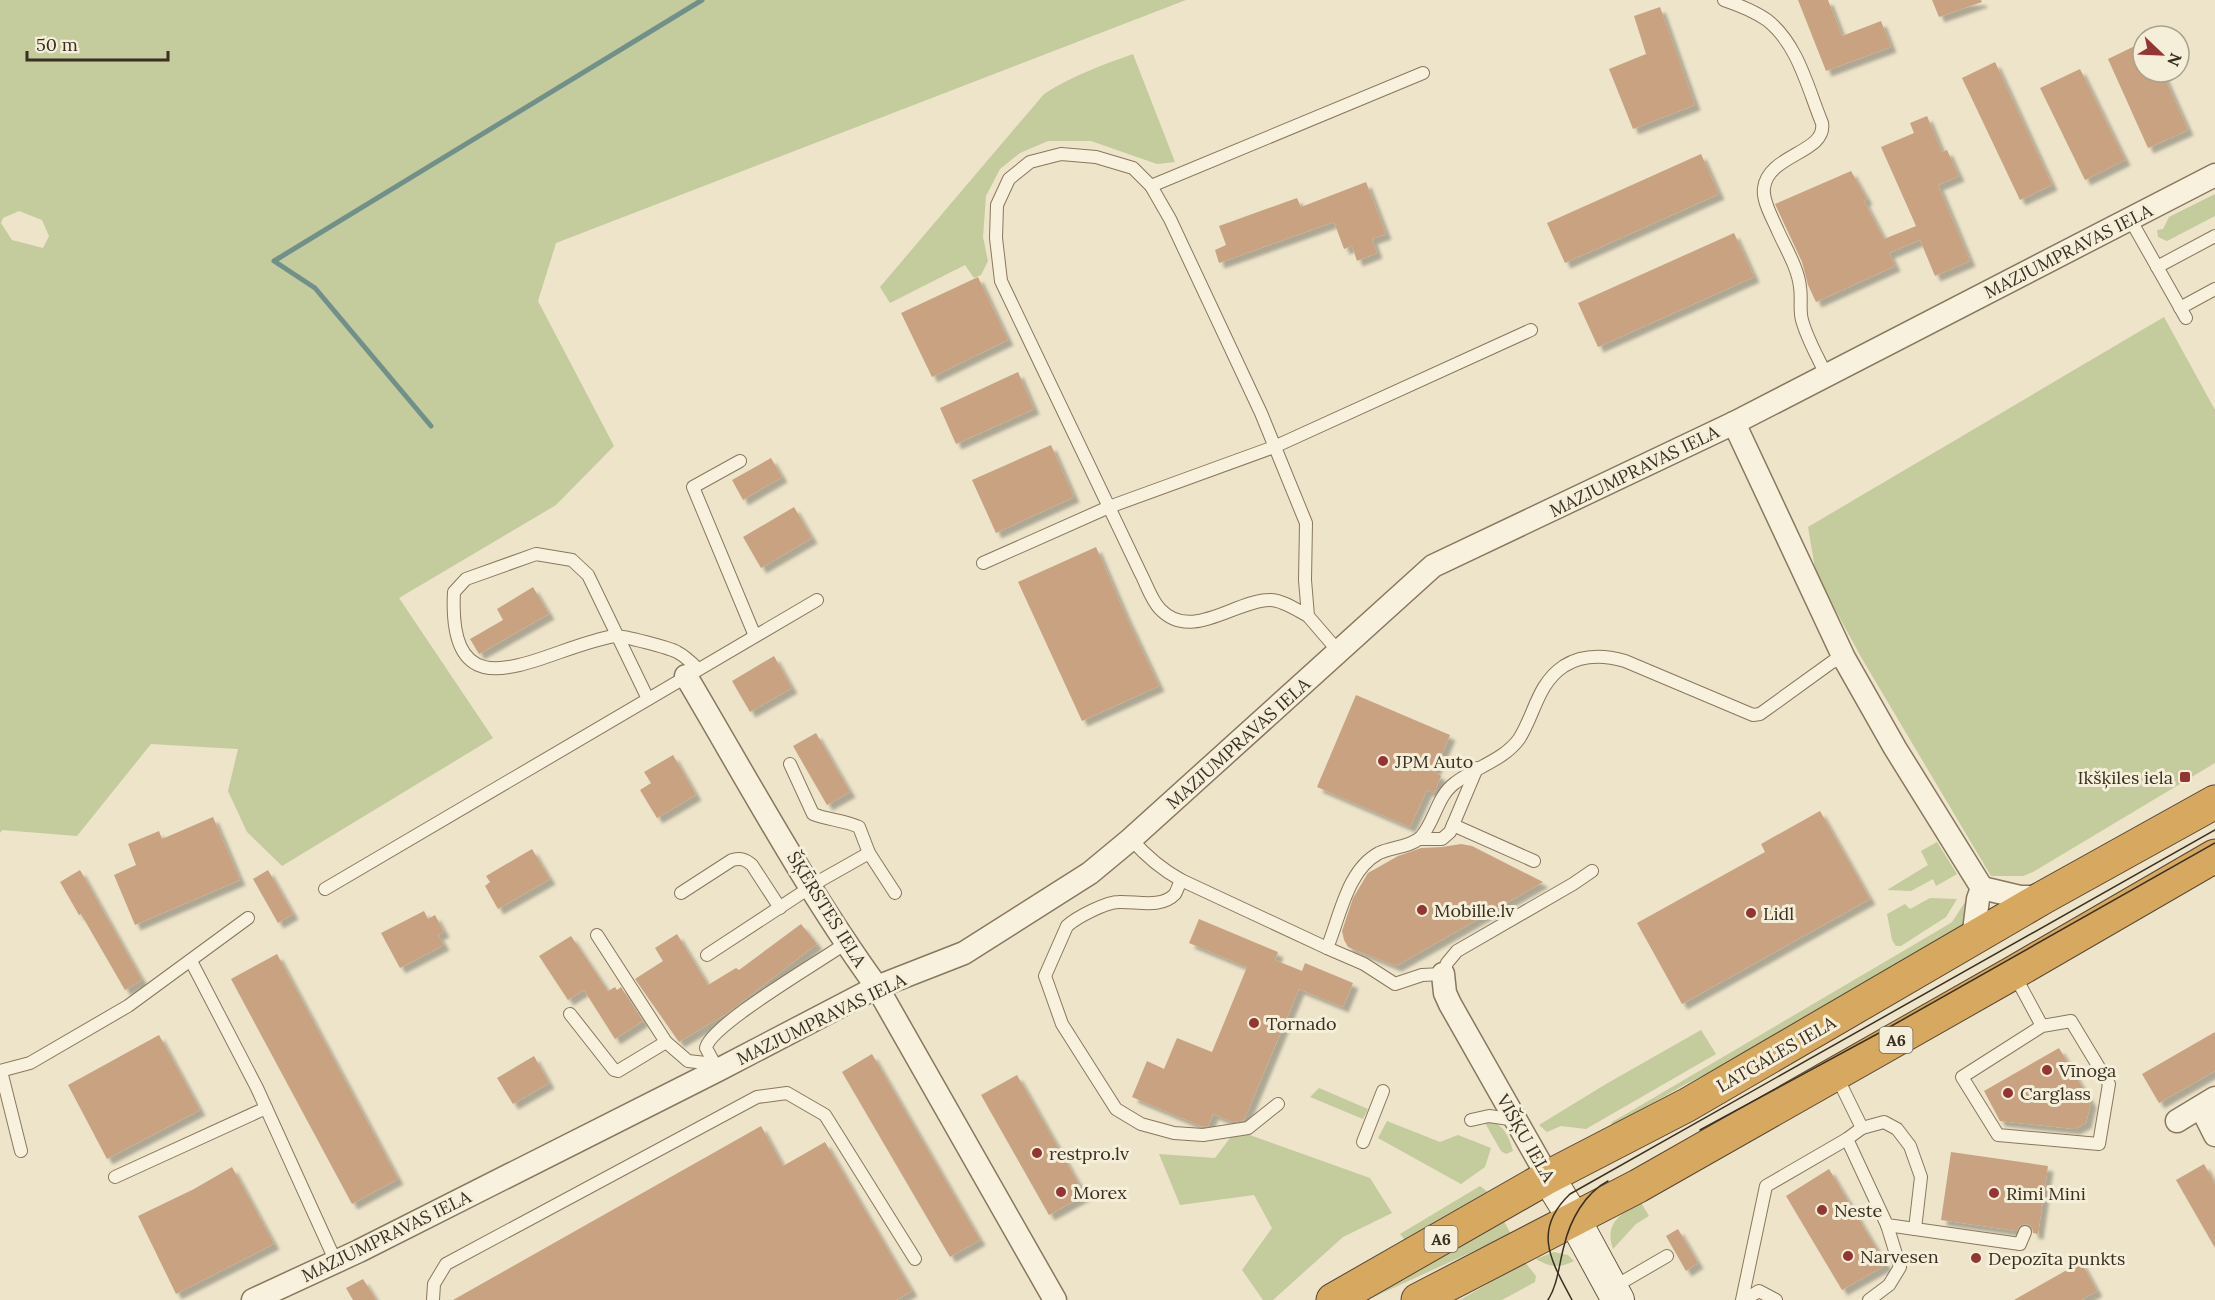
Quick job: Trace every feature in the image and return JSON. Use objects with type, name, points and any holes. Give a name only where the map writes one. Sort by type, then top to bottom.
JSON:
[{"type":"highway","name":"LATGALES IELA","points":[[1334,1300],[1548,1177],[1687,1105],[2044,897],[2215,802]]},
{"type":"highway","name":"A6","points":[[1418,1300],[1638,1186],[2215,856]]},
{"type":"street","name":"MAZJUMPRAVAS IELA","points":[[253,1300],[336,1262],[877,987],[963,953],[1090,873],[1131,839],[1433,566],[1734,423],[2215,175]]},
{"type":"street","points":[[1734,423],[1844,658],[1894,748],[1982,888],[2020,897],[2044,897]]},
{"type":"street","name":"ŠĶĒRSTES IELA","points":[[692,672],[811,888],[846,944],[877,987],[1055,1300]]},
{"type":"street","points":[[1973,939],[1978,899],[1982,888]]},
{"type":"street","name":"VIŠĶU IELA","points":[[1443,974],[1445,993],[1450,1004],[1615,1294]]},
{"type":"street","points":[[2177,1121],[2208,1102],[2215,1135]]},
{"type":"lane","points":[[1724,0],[1755,13],[1769,22],[1783,37],[1795,54],[1822,123],[1822,132],[1817,141],[1776,167],[1769,174],[1764,189],[1772,217],[1797,274],[1801,316],[1806,331],[1826,375]]},
{"type":"lane","points":[[1151,186],[1423,74]]},
{"type":"lane","points":[[1308,616],[1305,580],[1306,523],[1261,413],[1170,219],[1151,186],[1133,168],[1096,157],[1061,154],[1030,162],[1009,179],[997,205],[996,238],[1001,280],[1160,609],[1180,622],[1202,621],[1238,607],[1271,599],[1308,616],[1339,652]]},
{"type":"lane","points":[[2130,219],[2183,313],[2215,288]]},
{"type":"lane","points":[[2157,267],[2215,236]]},
{"type":"lane","points":[[983,563],[1109,507],[1274,447],[1531,330]]},
{"type":"lane","points":[[740,461],[693,487],[755,636]]},
{"type":"lane","points":[[648,699],[617,635],[588,574],[572,560],[536,554],[466,579],[454,592],[453,615],[461,652],[476,666],[500,670],[617,635],[676,651],[692,672]]},
{"type":"lane","points":[[325,889],[817,600]]},
{"type":"lane","points":[[1419,839],[1448,789],[1477,768],[1501,755],[1519,739],[1546,682],[1555,672],[1576,660],[1599,656],[1625,661],[1753,715],[1760,714],[1833,662],[1844,658]]},
{"type":"lane","points":[[790,764],[813,814],[826,819],[848,821],[860,827],[869,853],[896,892]]},
{"type":"lane","points":[[1327,948],[1351,883],[1368,861],[1379,854],[1419,839],[1442,839],[1454,825],[1477,768]]},
{"type":"lane","points":[[1454,825],[1534,861]]},
{"type":"lane","points":[[1131,839],[1149,859],[1166,873],[1364,964],[1395,984],[1422,975],[1443,974],[1447,963],[1457,951],[1592,871]]},
{"type":"lane","points":[[707,955],[869,853]]},
{"type":"lane","points":[[681,893],[732,860],[740,858],[752,865],[780,908]]},
{"type":"lane","points":[[1181,880],[1174,894],[1164,899],[1136,904],[1112,903],[1073,920],[1067,926],[1045,976],[1062,1024],[1116,1108],[1141,1124],[1174,1133],[1203,1135],[1248,1128],[1278,1104]]},
{"type":"lane","points":[[21,1152],[0,1071],[30,1063],[128,1006],[248,918]]},
{"type":"lane","points":[[597,935],[666,1042],[688,1060],[717,1067]]},
{"type":"lane","points":[[717,1067],[706,1048],[714,1034],[760,1000],[846,944]]},
{"type":"lane","points":[[191,961],[266,1108],[336,1262]]},
{"type":"lane","points":[[2013,973],[2042,1026]]},
{"type":"lane","points":[[570,1014],[614,1070],[618,1071],[666,1042]]},
{"type":"lane","points":[[2071,1021],[2109,1084],[2099,1144],[1998,1135],[1962,1077],[2042,1026],[2071,1021]]},
{"type":"lane","points":[[1835,1074],[1862,1128]]},
{"type":"lane","points":[[1363,1142],[1383,1091]]},
{"type":"lane","points":[[434,1300],[434,1284],[446,1264],[757,1097],[787,1093],[825,1115],[915,1259]]},
{"type":"lane","points":[[115,1177],[266,1108]]},
{"type":"lane","points":[[1471,1120],[1489,1116],[1516,1120]]},
{"type":"lane","points":[[1743,1300],[1766,1186],[1862,1128],[1884,1122],[1897,1129],[1910,1146],[1921,1177],[1915,1229]]},
{"type":"lane","points":[[1847,1139],[1887,1225],[1900,1267],[1889,1285],[1869,1300]]},
{"type":"lane","points":[[1887,1225],[2020,1244],[2025,1232]]},
{"type":"lane","points":[[1615,1294],[1666,1256]]},
{"type":"lane","points":[[1743,1300],[1759,1291],[1776,1300]]},
{"type":"green space","points":[[0,0],[1186,0],[556,243],[538,301],[614,446],[556,505],[399,598],[493,738],[282,866],[247,832],[228,791],[238,749],[151,744],[77,836],[2,830],[0,833]],"holes":[[[19,211],[42,220],[49,236],[43,248],[12,240],[1,223],[3,218]]]},
{"type":"green space","points":[[1133,54],[1175,162],[1157,164],[1091,141],[1048,141],[1020,153],[1000,169],[986,196],[983,237],[988,261],[981,275],[974,278],[965,265],[890,303],[880,287],[1044,94],[1076,76]]},
{"type":"green space","points":[[2215,194],[2215,216],[2167,241],[2158,237],[2157,230],[2163,229],[2169,217]]},
{"type":"green space","points":[[2164,317],[2215,410],[2215,763],[2033,872],[2023,876],[1991,876],[1861,657],[1816,574],[1808,527]]},
{"type":"green space","points":[[1937,842],[1957,874],[1936,886],[1933,879],[1911,891],[1887,890],[1928,865],[1921,851]]},
{"type":"green space","points":[[1969,896],[1966,925],[1767,1038],[1769,1043],[1684,1085],[1611,1127],[1612,1122],[1952,922]]},
{"type":"green space","points":[[1930,898],[1957,899],[1946,917],[1901,946],[1896,946],[1892,940],[1887,914],[1905,904],[1910,909]]},
{"type":"green space","points":[[1701,1030],[1716,1054],[1586,1129],[1561,1126],[1547,1132],[1539,1125],[1606,1084]]},
{"type":"green space","points":[[1319,1088],[1368,1109],[1363,1119],[1310,1097]]},
{"type":"green space","points":[[1387,1121],[1440,1142],[1458,1135],[1491,1148],[1485,1167],[1461,1184],[1378,1138]]},
{"type":"green space","points":[[1489,1121],[1502,1128],[1508,1136],[1513,1151],[1506,1154],[1501,1151],[1485,1123]]},
{"type":"green space","points":[[1236,1130],[1370,1178],[1392,1213],[1343,1237],[1273,1300],[1263,1300],[1242,1270],[1272,1228],[1254,1195],[1180,1205],[1159,1154],[1215,1158]]},
{"type":"green space","points":[[1480,1186],[1489,1193],[1405,1240],[1400,1234]]},
{"type":"green space","points":[[1640,1201],[1649,1216],[1636,1224],[1613,1249],[1611,1232],[1616,1220]]},
{"type":"green space","points":[[1501,1216],[1511,1234],[1367,1300],[1355,1300]]},
{"type":"green space","points":[[1554,1252],[1568,1255],[1574,1261],[1555,1266],[1536,1259]]},
{"type":"green space","points":[[1525,1262],[1536,1276],[1535,1282],[1502,1300],[1460,1300]]},
{"type":"building","points":[[1798,0],[1828,0],[1842,36],[1881,21],[1891,47],[1826,71]]},
{"type":"building","points":[[1932,0],[1981,0],[1982,2],[1939,17]]},
{"type":"building","points":[[1660,7],[1695,105],[1633,129],[1609,69],[1646,54],[1634,16]]},
{"type":"building","points":[[2131,48],[2131,84],[2167,84],[2188,130],[2148,148],[2108,59]]},
{"type":"building","points":[[1995,62],[2052,185],[2020,200],[1962,78]]},
{"type":"building","points":[[2080,69],[2125,160],[2085,180],[2040,88]]},
{"type":"building","points":[[1927,116],[1942,152],[1947,150],[1959,176],[1938,185],[1970,261],[1935,276],[1920,240],[1889,253],[1895,266],[1816,302],[1808,285],[1802,262],[1775,204],[1851,171],[1867,199],[1864,201],[1884,239],[1916,226],[1881,147],[1914,133],[1910,123]]},
{"type":"building","points":[[1701,154],[1719,194],[1565,263],[1547,223]]},
{"type":"building","points":[[1366,182],[1386,234],[1372,239],[1377,253],[1357,261],[1352,246],[1344,249],[1334,222],[1219,263],[1215,250],[1226,245],[1219,226],[1297,198],[1301,207]]},
{"type":"building","points":[[1734,233],[1754,277],[1598,347],[1578,303]]},
{"type":"building","points":[[978,277],[1008,340],[932,377],[901,313]]},
{"type":"building","points":[[1018,372],[1034,409],[956,444],[940,408]]},
{"type":"building","points":[[1051,445],[1074,497],[996,533],[972,480]]},
{"type":"building","points":[[771,458],[782,477],[743,500],[732,480]]},
{"type":"building","points":[[794,507],[812,538],[761,568],[743,537]]},
{"type":"building","points":[[1096,547],[1159,686],[1082,721],[1018,582]]},
{"type":"building","points":[[533,587],[549,614],[479,654],[470,639],[503,620],[497,609]]},
{"type":"building","points":[[774,656],[792,688],[750,712],[732,681]]},
{"type":"building","name":"JPM Auto","points":[[1356,695],[1450,735],[1434,772],[1441,776],[1434,793],[1427,790],[1410,827],[1317,787]]},
{"type":"building","points":[[816,733],[850,792],[827,805],[793,746]]},
{"type":"building","points":[[673,755],[696,795],[657,818],[640,790],[651,783],[644,772]]},
{"type":"building","name":"Lidl","points":[[1820,811],[1870,899],[1682,1004],[1637,923],[1765,852],[1761,844]]},
{"type":"building","points":[[213,817],[240,880],[135,925],[114,875],[136,865],[128,844],[159,831],[162,839]]},
{"type":"building","name":"Mobille.lv","points":[[1461,844],[1472,846],[1543,882],[1396,966],[1348,947],[1342,931],[1353,898],[1368,873],[1398,856],[1421,848]]},
{"type":"building","points":[[532,849],[550,879],[498,909],[485,886],[490,882],[486,876]]},
{"type":"building","points":[[80,870],[142,980],[125,990],[60,882]]},
{"type":"building","points":[[268,870],[293,914],[278,923],[253,879]]},
{"type":"building","points":[[424,911],[428,919],[435,915],[444,932],[438,935],[444,945],[400,968],[381,933]]},
{"type":"building","name":"Tornado","points":[[1199,919],[1278,952],[1275,960],[1302,971],[1305,963],[1353,983],[1343,1007],[1299,989],[1244,1120],[1233,1122],[1213,1114],[1208,1126],[1203,1127],[1132,1097],[1147,1061],[1164,1069],[1177,1038],[1212,1052],[1247,967],[1189,943]]},
{"type":"building","points":[[801,924],[817,944],[726,1014],[679,1042],[635,979],[663,961],[655,948],[677,934],[708,985],[736,968],[739,970]]},
{"type":"building","points":[[571,936],[608,991],[621,987],[643,1021],[615,1039],[584,990],[568,1000],[539,956]]},
{"type":"building","points":[[277,954],[398,1179],[352,1204],[231,979]]},
{"type":"building","points":[[2215,1032],[2215,1071],[2159,1103],[2142,1074]]},
{"type":"building","points":[[159,1035],[200,1110],[107,1159],[68,1085]]},
{"type":"building","name":"Vīnoga","points":[[2059,1048],[2091,1102],[2086,1123],[2075,1129],[2000,1121],[1984,1091]]},
{"type":"building","points":[[872,1054],[980,1240],[950,1257],[842,1072]]},
{"type":"building","points":[[534,1056],[549,1083],[513,1104],[497,1078]]},
{"type":"building","points":[[1017,1075],[1085,1195],[1049,1215],[981,1095]]},
{"type":"building","points":[[761,1126],[783,1166],[825,1142],[912,1291],[896,1300],[453,1300]]},
{"type":"building","name":"Rimi Mini","points":[[1951,1152],[2048,1166],[2038,1234],[2033,1233],[2032,1227],[2028,1224],[2020,1225],[2017,1231],[1941,1220]]},
{"type":"building","points":[[2204,1164],[2215,1184],[2215,1248],[2176,1180]]},
{"type":"building","points":[[232,1167],[274,1244],[176,1294],[138,1216],[194,1189]]},
{"type":"building","points":[[1829,1169],[1886,1265],[1842,1290],[1786,1196]]},
{"type":"building","points":[[1678,1229],[1698,1263],[1686,1271],[1666,1236]]},
{"type":"building","points":[[2081,1262],[2097,1291],[2081,1300],[2014,1300]]},
{"type":"building","points":[[363,1279],[376,1300],[353,1300],[346,1288]]},
{"type":"waterway","points":[[431,426],[315,288],[274,261],[702,0]]},
{"type":"tram line","points":[[1572,1300],[1552,1260],[1548,1234],[1551,1221],[1558,1208],[1570,1194],[2215,830]]},
{"type":"tram line","points":[[1700,1130],[1879,1033],[2215,843]]},
{"type":"tram line","points":[[1548,1300],[1554,1287],[1574,1217],[1592,1193],[1608,1181]]},
{"type":"place","name":"JPM Auto","points":[[1383,761]]},
{"type":"place","name":"Ikšķiles iela","points":[[2185,777]]},
{"type":"place","name":"Mobille.lv","points":[[1422,910]]},
{"type":"place","name":"Lidl","points":[[1751,913]]},
{"type":"place","name":"Tornado","points":[[1254,1023]]},
{"type":"place","name":"Vīnoga","points":[[2047,1070]]},
{"type":"place","name":"Carglass","points":[[2008,1093]]},
{"type":"place","name":"restpro.lv","points":[[1037,1153]]},
{"type":"place","name":"Morex","points":[[1061,1192]]},
{"type":"place","name":"Rimi Mini","points":[[1994,1193]]},
{"type":"place","name":"Neste","points":[[1822,1210]]},
{"type":"place","name":"Narvesen","points":[[1848,1256]]},
{"type":"place","name":"Depozīta punkts","points":[[1976,1258]]}]
